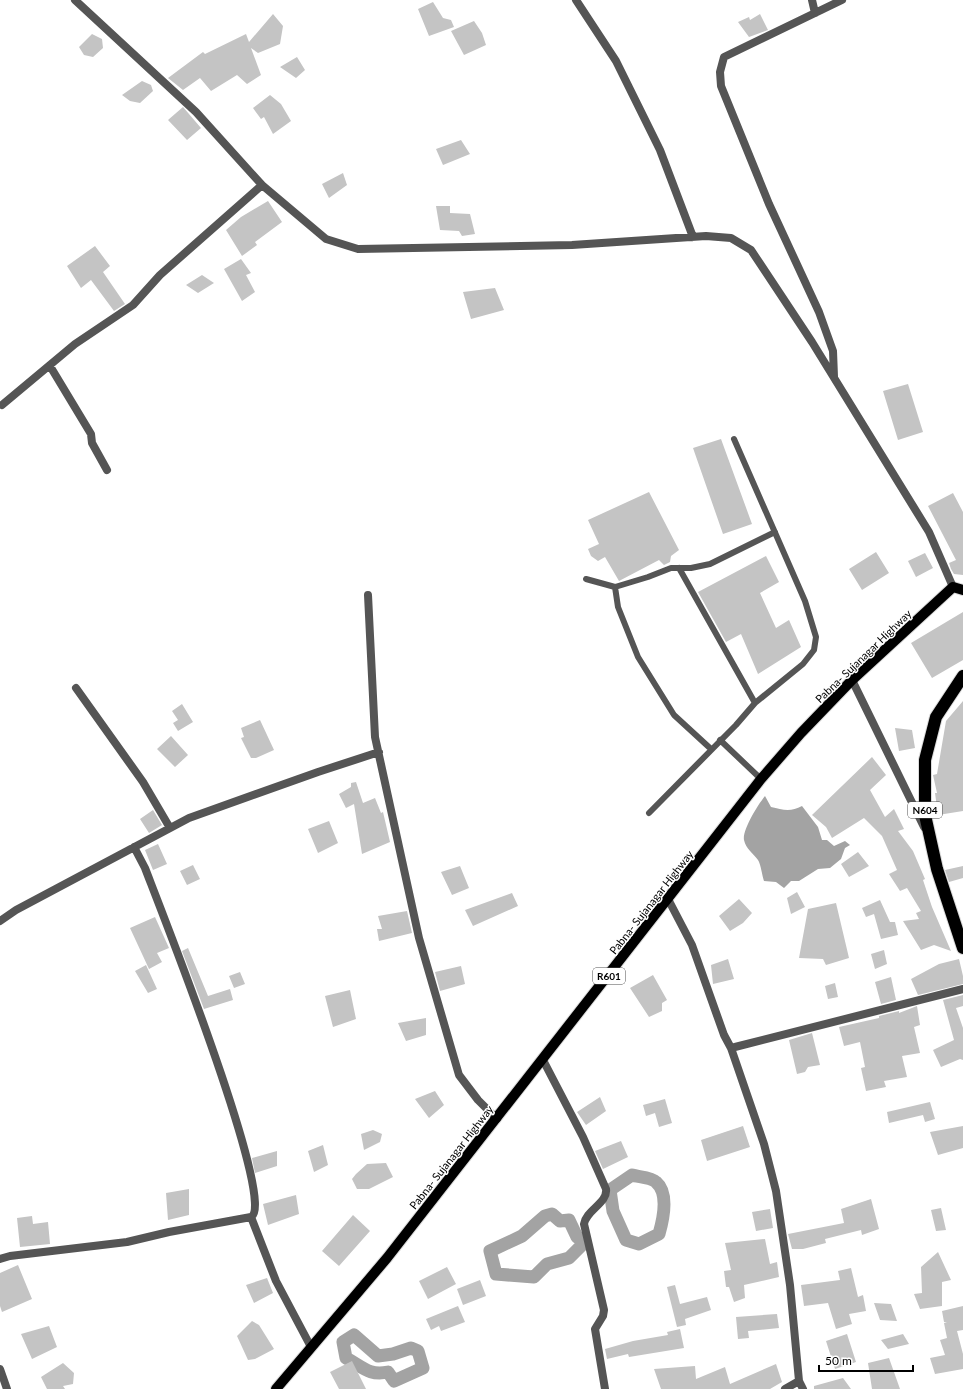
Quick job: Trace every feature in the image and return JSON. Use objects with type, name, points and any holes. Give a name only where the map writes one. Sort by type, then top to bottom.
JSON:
[{"type":"highway","name":"N604","points":[[963,676],[936,717],[925,760],[925,815],[937,869],[963,948]]},
{"type":"main road","points":[[953,587],[963,590]]},
{"type":"main road","name":"Pabna- Sujanagar Highway","points":[[276,1389],[387,1258],[498,1119],[761,779],[801,733],[852,680],[953,587]]},
{"type":"street","points":[[75,0],[196,112],[262,185],[326,239],[358,249],[572,245],[692,237],[731,238],[751,250],[834,377],[929,532],[953,587]]},
{"type":"street","points":[[576,0],[616,61],[660,150],[692,237]]},
{"type":"street","points":[[812,0],[815,13]]},
{"type":"street","points":[[834,377],[833,351],[821,318],[769,204],[721,86],[720,72],[724,57],[842,0]]},
{"type":"street","points":[[2,405],[75,344],[133,304],[160,275],[262,185]]},
{"type":"street","points":[[50,366],[91,434],[92,443],[107,470]]},
{"type":"street","points":[[368,595],[375,737],[419,938],[459,1075],[478,1100],[498,1119]]},
{"type":"street","points":[[852,680],[931,841]]},
{"type":"street","points":[[76,688],[143,782],[170,828]]},
{"type":"street","points":[[0,921],[16,910],[189,818],[379,752]]},
{"type":"street","points":[[0,1259],[10,1256],[127,1242],[169,1232],[250,1217],[255,1214],[256,1208],[243,1149],[219,1065],[145,868],[134,847]]},
{"type":"street","points":[[668,899],[692,945],[724,1035],[731,1048],[764,1144],[776,1191],[790,1285],[799,1381],[803,1389]]},
{"type":"street","points":[[731,1048],[963,989]]},
{"type":"street","points":[[543,1060],[583,1137],[606,1189],[605,1197],[585,1218],[584,1224],[604,1310],[603,1316],[595,1329],[605,1389]]},
{"type":"street","points":[[250,1217],[276,1281],[311,1347]]},
{"type":"street","points":[[0,1369],[7,1389]]},
{"type":"street","points":[[785,1389],[799,1381]]},
{"type":"lane","points":[[649,813],[736,725],[754,703],[803,664],[814,650],[816,637],[805,601],[734,439]]},
{"type":"lane","points":[[586,579],[615,587],[671,568],[691,568],[710,564],[775,532]]},
{"type":"lane","points":[[679,568],[754,703]]},
{"type":"lane","points":[[615,587],[618,607],[638,657],[674,715],[711,749]]},
{"type":"lane","points":[[720,740],[761,779]]},
{"type":"shaded area","points":[[765,796],[771,807],[787,810],[802,806],[818,827],[822,840],[827,840],[834,846],[845,841],[850,845],[845,848],[841,859],[830,868],[818,869],[799,881],[791,881],[784,888],[776,882],[764,881],[759,862],[745,843],[744,836],[755,810]]},
{"type":"building","points":[[433,2],[443,18],[451,20],[454,27],[429,36],[418,9]]},
{"type":"building","points":[[273,14],[283,26],[280,44],[258,53],[251,48],[261,75],[247,84],[237,75],[211,91],[200,78],[183,90],[168,78],[203,52],[205,54],[246,34],[249,42]]},
{"type":"building","points":[[760,14],[768,30],[749,37],[738,22],[749,17],[750,20]]},
{"type":"building","points":[[474,21],[482,33],[486,45],[464,55],[451,31]]},
{"type":"building","points":[[92,34],[102,39],[103,48],[93,57],[84,55],[79,47]]},
{"type":"building","points":[[297,57],[305,70],[296,78],[280,67]]},
{"type":"building","points":[[142,81],[151,85],[153,91],[140,103],[130,101],[122,95]]},
{"type":"building","points":[[270,95],[281,104],[291,121],[273,134],[264,117],[261,119],[253,108]]},
{"type":"building","points":[[183,107],[201,128],[187,140],[168,120]]},
{"type":"building","points":[[461,140],[470,154],[443,165],[436,149]]},
{"type":"building","points":[[343,173],[347,185],[329,198],[322,184]]},
{"type":"building","points":[[268,201],[282,222],[255,242],[257,245],[242,256],[226,230],[241,217]]},
{"type":"building","points":[[436,206],[450,206],[450,213],[470,214],[475,234],[462,236],[459,231],[440,230]]},
{"type":"building","points":[[95,246],[110,266],[103,272],[125,304],[114,311],[91,280],[81,288],[67,266]]},
{"type":"building","points":[[241,259],[251,273],[246,275],[255,292],[242,301],[224,269]]},
{"type":"building","points":[[202,275],[214,283],[198,293],[186,285]]},
{"type":"building","points":[[495,288],[504,310],[471,319],[463,292]]},
{"type":"building","points":[[908,384],[923,432],[898,440],[883,391]]},
{"type":"building","points":[[721,439],[752,524],[723,534],[693,448]]},
{"type":"building","points":[[649,492],[679,550],[671,556],[670,562],[664,565],[659,560],[619,581],[605,557],[598,561],[591,556],[588,549],[599,544],[588,520]]},
{"type":"building","points":[[953,493],[963,512],[963,575],[954,574],[951,569],[949,563],[956,560],[928,506]]},
{"type":"building","points":[[876,552],[889,573],[862,590],[849,569]]},
{"type":"building","points":[[925,553],[933,568],[916,577],[908,561]]},
{"type":"building","points":[[766,556],[779,582],[760,593],[776,628],[789,620],[801,647],[758,674],[741,634],[726,642],[698,592]]},
{"type":"building","points":[[963,612],[963,660],[932,678],[911,643]]},
{"type":"building","points":[[963,701],[963,811],[938,815],[935,793],[937,793],[933,775],[937,774],[946,721]]},
{"type":"building","points":[[182,704],[193,722],[178,731],[173,723],[178,720],[172,711]]},
{"type":"building","points":[[260,720],[274,750],[256,758],[251,758],[241,738],[244,737],[241,728]]},
{"type":"building","points":[[895,728],[912,730],[915,748],[899,751]]},
{"type":"building","points":[[171,736],[188,755],[175,767],[157,749]]},
{"type":"building","points":[[872,757],[886,775],[870,790],[885,817],[894,809],[904,829],[898,831],[913,851],[925,879],[923,880],[932,907],[951,951],[934,945],[921,950],[903,921],[919,919],[916,913],[921,911],[907,888],[900,891],[889,874],[897,870],[882,836],[864,818],[832,838],[826,827],[812,815]]},
{"type":"building","points":[[356,782],[363,803],[375,798],[381,813],[383,812],[390,842],[362,854],[354,804],[346,808],[339,794],[351,787],[351,783]]},
{"type":"building","points":[[153,810],[162,825],[149,833],[140,819]]},
{"type":"building","points":[[329,821],[338,843],[318,853],[308,829]]},
{"type":"building","points":[[158,844],[167,864],[153,870],[145,850]]},
{"type":"building","points":[[858,852],[869,866],[849,877],[841,864]]},
{"type":"building","points":[[193,865],[200,879],[187,885],[180,871]]},
{"type":"building","points":[[460,866],[469,888],[452,895],[441,872]]},
{"type":"building","points":[[963,866],[963,878],[949,882],[945,870]]},
{"type":"building","points":[[797,892],[805,907],[791,914],[787,898]]},
{"type":"building","points":[[512,893],[518,906],[473,926],[465,910]]},
{"type":"building","points":[[739,899],[752,913],[743,923],[730,931],[719,916]]},
{"type":"building","points":[[880,900],[890,922],[895,922],[898,935],[881,939],[874,914],[866,917],[862,908]]},
{"type":"building","points":[[836,903],[849,958],[826,965],[823,959],[799,958],[808,909]]},
{"type":"building","points":[[407,911],[412,933],[379,941],[377,929],[382,929],[378,916]]},
{"type":"building","points":[[155,917],[169,948],[157,953],[162,962],[149,969],[130,928]]},
{"type":"building","points":[[188,948],[208,996],[230,989],[233,1000],[204,1009],[182,951]]},
{"type":"building","points":[[884,950],[887,964],[875,969],[871,954]]},
{"type":"building","points":[[728,959],[734,979],[713,984],[711,965]]},
{"type":"building","points":[[959,959],[963,976],[963,984],[918,995],[911,979],[939,964]]},
{"type":"building","points":[[146,965],[157,989],[148,993],[135,971]]},
{"type":"building","points":[[461,966],[465,984],[440,991],[435,972]]},
{"type":"building","points":[[240,972],[245,984],[234,988],[229,976]]},
{"type":"building","points":[[653,975],[667,1000],[662,1003],[662,1011],[649,1017],[630,988]]},
{"type":"building","points":[[891,977],[896,1000],[881,1004],[875,982]]},
{"type":"building","points":[[835,983],[838,997],[828,999],[825,986]]},
{"type":"building","points":[[350,990],[356,1019],[333,1027],[325,996]]},
{"type":"building","points":[[963,995],[963,1006],[956,1008],[963,1028],[963,1060],[960,1059],[941,1067],[933,1050],[954,1040],[943,1000]]},
{"type":"building","points":[[917,1006],[920,1025],[914,1027],[920,1053],[902,1056],[907,1077],[884,1081],[886,1087],[866,1091],[861,1068],[865,1067],[860,1042],[844,1046],[839,1027],[879,1018],[879,1016],[899,1011],[899,1013]]},
{"type":"building","points":[[426,1018],[426,1035],[406,1041],[398,1023]]},
{"type":"building","points":[[812,1033],[820,1065],[808,1067],[805,1072],[797,1074],[789,1040]]},
{"type":"building","points":[[435,1091],[444,1105],[429,1118],[415,1099]]},
{"type":"building","points":[[600,1097],[606,1111],[586,1125],[577,1112]]},
{"type":"building","points":[[665,1099],[672,1123],[659,1127],[655,1113],[646,1116],[643,1105]]},
{"type":"building","points":[[930,1102],[935,1119],[925,1122],[923,1115],[889,1123],[887,1112]]},
{"type":"building","points":[[743,1126],[750,1147],[707,1161],[701,1140]]},
{"type":"building","points":[[963,1126],[963,1148],[938,1155],[930,1132]]},
{"type":"building","points":[[373,1130],[382,1134],[380,1142],[364,1150],[361,1134]]},
{"type":"building","points":[[621,1141],[628,1157],[603,1169],[595,1151]]},
{"type":"building","points":[[323,1145],[328,1165],[314,1172],[308,1151]]},
{"type":"building","points":[[277,1151],[277,1166],[255,1173],[252,1158]]},
{"type":"building","points":[[386,1163],[393,1177],[369,1189],[357,1189],[352,1179],[367,1164]]},
{"type":"building","points":[[189,1189],[189,1215],[168,1220],[166,1193]]},
{"type":"building","points":[[296,1195],[299,1214],[268,1225],[263,1204]]},
{"type":"building","points":[[871,1199],[879,1229],[862,1235],[861,1230],[825,1239],[826,1243],[803,1249],[792,1249],[788,1234],[844,1223],[841,1209]]},
{"type":"building","points":[[941,1208],[946,1230],[936,1231],[931,1210]]},
{"type":"building","points":[[770,1209],[773,1228],[756,1231],[752,1212]]},
{"type":"building","points":[[353,1215],[370,1231],[339,1266],[322,1251]]},
{"type":"building","points":[[32,1216],[33,1224],[48,1222],[50,1244],[20,1247],[17,1218]]},
{"type":"building","points":[[765,1239],[770,1264],[777,1262],[779,1277],[744,1285],[745,1298],[734,1302],[729,1287],[726,1287],[724,1271],[731,1270],[725,1243]]},
{"type":"building","points":[[938,1252],[951,1280],[942,1282],[942,1306],[920,1309],[914,1294],[922,1293],[921,1267]]},
{"type":"building","points":[[18,1265],[32,1299],[2,1312],[0,1306],[0,1273]]},
{"type":"building","points":[[447,1267],[456,1284],[428,1299],[419,1281]]},
{"type":"building","points":[[851,1268],[858,1297],[863,1295],[866,1311],[849,1314],[852,1324],[836,1329],[828,1303],[804,1306],[801,1285],[840,1280],[838,1271]]},
{"type":"building","points":[[267,1278],[273,1293],[254,1303],[246,1285]]},
{"type":"building","points":[[480,1280],[486,1296],[463,1305],[457,1289]]},
{"type":"building","points":[[675,1285],[680,1304],[707,1297],[711,1310],[685,1319],[686,1325],[677,1327],[667,1287]]},
{"type":"building","points":[[874,1303],[891,1304],[897,1321],[880,1320]]},
{"type":"building","points":[[458,1306],[465,1322],[441,1331],[439,1326],[431,1330],[426,1319]]},
{"type":"building","points":[[963,1306],[963,1330],[957,1331],[963,1354],[963,1369],[935,1374],[930,1358],[945,1355],[940,1340],[947,1338],[944,1323],[947,1322],[944,1322],[942,1311]]},
{"type":"building","points":[[777,1314],[779,1328],[748,1331],[749,1338],[738,1339],[736,1317]]},
{"type":"building","points":[[252,1321],[259,1325],[274,1349],[255,1359],[248,1360],[237,1336]]},
{"type":"building","points":[[49,1326],[57,1347],[32,1359],[21,1334]]},
{"type":"building","points":[[680,1329],[684,1348],[629,1357],[628,1354],[607,1359],[605,1349],[633,1341],[668,1335],[667,1332]]},
{"type":"building","points":[[847,1334],[856,1362],[835,1369],[826,1341]]},
{"type":"building","points":[[903,1334],[909,1344],[888,1349],[881,1340]]},
{"type":"building","points":[[889,1358],[900,1389],[872,1389],[868,1363]]},
{"type":"building","points":[[352,1361],[366,1389],[339,1389],[330,1372]]},
{"type":"building","points":[[63,1363],[74,1373],[73,1384],[63,1386],[65,1389],[47,1389],[41,1377]]},
{"type":"building","points":[[776,1364],[782,1382],[770,1389],[661,1389],[654,1369],[695,1366],[696,1379],[725,1367],[730,1384]]},
{"type":"building","points":[[843,1378],[851,1389],[814,1389],[814,1386]]},
{"type":"waterway","points":[[632,1175],[654,1180],[660,1187],[664,1200],[662,1222],[659,1234],[639,1244],[626,1240],[613,1211],[610,1190],[632,1175]]},
{"type":"waterway","points":[[552,1214],[560,1221],[569,1220],[577,1237],[585,1242],[569,1258],[547,1264],[534,1277],[496,1274],[490,1251],[522,1236],[545,1216],[552,1214]]},
{"type":"waterway","points":[[354,1335],[378,1356],[393,1354],[411,1348],[418,1351],[423,1368],[394,1381],[388,1372],[376,1373],[366,1370],[346,1358],[343,1342],[354,1335]]}]
